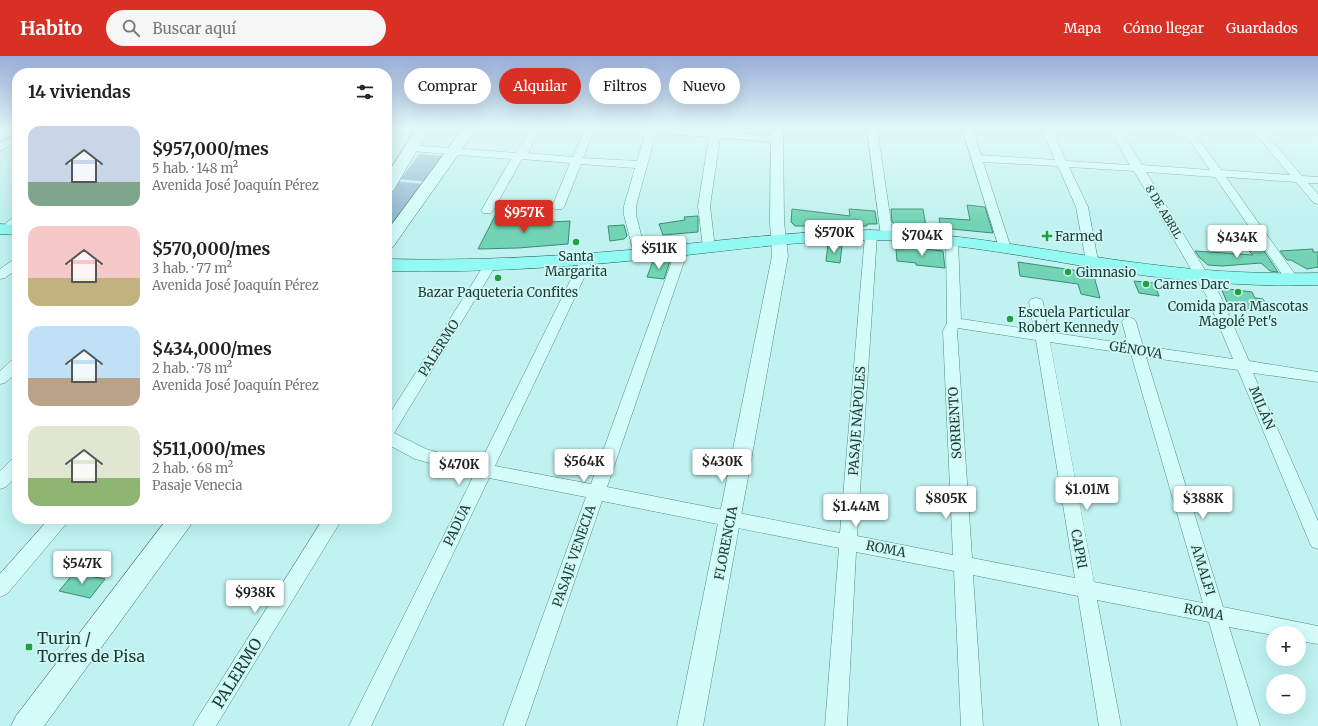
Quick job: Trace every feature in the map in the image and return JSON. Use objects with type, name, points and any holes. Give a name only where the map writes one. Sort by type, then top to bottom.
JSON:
[{"type":"main road","points":[[392,180],[404,159]]},
{"type":"main road","points":[[392,236],[448,159]]},
{"type":"main road","points":[[392,265],[490,265],[587,259],[780,241],[879,236],[952,241],[1202,276],[1293,280],[1318,279]]},
{"type":"main road","points":[[26,726],[177,524]]},
{"type":"street","points":[[487,211],[516,159]]},
{"type":"street","points":[[567,159],[641,165]]},
{"type":"street","points":[[640,254],[630,210],[643,159]]},
{"type":"street","points":[[709,248],[704,206],[711,159]]},
{"type":"street","name":"FLORENCIA","points":[[690,726],[731,520],[781,253],[777,222],[777,159]]},
{"type":"street","name":"PASAJE NÁPOLES","points":[[836,726],[848,542],[879,236],[874,159]]},
{"type":"street","points":[[977,159],[1005,248]]},
{"type":"street","points":[[995,159],[1318,180]]},
{"type":"street","points":[[1060,159],[1082,207],[1092,261]]},
{"type":"street","name":"8 DE ABRIL","points":[[1132,159],[1202,276]]},
{"type":"street","points":[[1208,159],[1293,280]]},
{"type":"street","points":[[1282,159],[1318,202]]},
{"type":"street","points":[[558,207],[577,160]]},
{"type":"street","name":"SORRENTO","points":[[952,241],[954,323],[950,331],[972,726]]},
{"type":"street","name":"PASAJE VENECIA","points":[[514,726],[682,250]]},
{"type":"street","name":"PADUA","points":[[360,726],[483,470],[587,259]]},
{"type":"street","name":"PALERMO","points":[[392,423],[490,265]]},
{"type":"street","points":[[0,275],[12,267]]},
{"type":"street","name":"MILÁN","points":[[1202,276],[1213,295],[1245,366],[1318,541]]},
{"type":"street","name":"CAPRI","points":[[1036,302],[1110,726]]},
{"type":"street","name":"AMALFI","points":[[1129,322],[1249,726]]},
{"type":"street","name":"GÉNOVA","points":[[954,323],[1318,377]]},
{"type":"street","points":[[0,379],[12,368]]},
{"type":"street","name":"ROMA","points":[[392,440],[421,454],[439,460],[483,470],[1318,635]]},
{"type":"street","points":[[0,482],[12,470]]},
{"type":"street","points":[[0,588],[56,524]]},
{"type":"street","name":"PALERMO","points":[[204,726],[330,524]]},
{"type":"shaded area","points":[[415,159],[442,159],[427,182],[401,179]]},
{"type":"shaded area","points":[[399,182],[426,184],[392,229],[392,193]]},
{"type":"building","points":[[967,205],[985,207],[993,233],[941,228],[939,218],[970,220]]},
{"type":"building","points":[[792,209],[850,216],[849,209],[875,211],[877,224],[867,224],[867,226],[795,226],[791,222]]},
{"type":"building","points":[[891,209],[923,209],[926,226],[897,225],[892,222]]},
{"type":"building","points":[[496,214],[514,215],[512,224],[570,221],[568,244],[518,248],[478,249]]},
{"type":"building","points":[[698,216],[698,232],[663,235],[659,224],[685,220],[684,217]]},
{"type":"building","points":[[624,225],[627,236],[624,239],[610,241],[608,226]]},
{"type":"building","points":[[828,244],[842,246],[840,263],[826,261]]},
{"type":"building","points":[[916,248],[943,251],[945,268],[916,265],[916,263],[897,261],[896,249]]},
{"type":"building","points":[[1246,248],[1262,248],[1278,272],[1270,271],[1261,263],[1222,266],[1208,265],[1195,251],[1253,255]]},
{"type":"building","points":[[1313,249],[1313,252],[1318,252],[1318,267],[1307,269],[1291,260],[1287,260],[1280,251]]},
{"type":"building","points":[[653,261],[670,261],[664,279],[647,277]]},
{"type":"building","points":[[1018,262],[1093,273],[1100,298],[1081,294],[1078,284],[1020,276]]},
{"type":"building","points":[[1134,281],[1154,283],[1159,296],[1139,293]]},
{"type":"building","points":[[1221,288],[1252,292],[1255,298],[1263,299],[1271,312],[1229,307]]},
{"type":"building","points":[[74,573],[105,579],[90,598],[59,591]]},
{"type":"place","name":"Farmed","points":[[1047,236]]},
{"type":"place","name":"Santa Margarita","points":[[576,242]]},
{"type":"place","name":"Gimnasio","points":[[1068,272]]},
{"type":"place","name":"Bazar Paqueteria Confites","points":[[498,278]]},
{"type":"place","name":"Carnes Darc","points":[[1146,284]]},
{"type":"place","name":"Comida para Mascotas Magolé Pet's","points":[[1238,292]]},
{"type":"place","name":"Escuela Particular Robert Kennedy","points":[[1010,319]]},
{"type":"place","name":"Turin / Torres de Pisa","points":[[29,647]]}]
